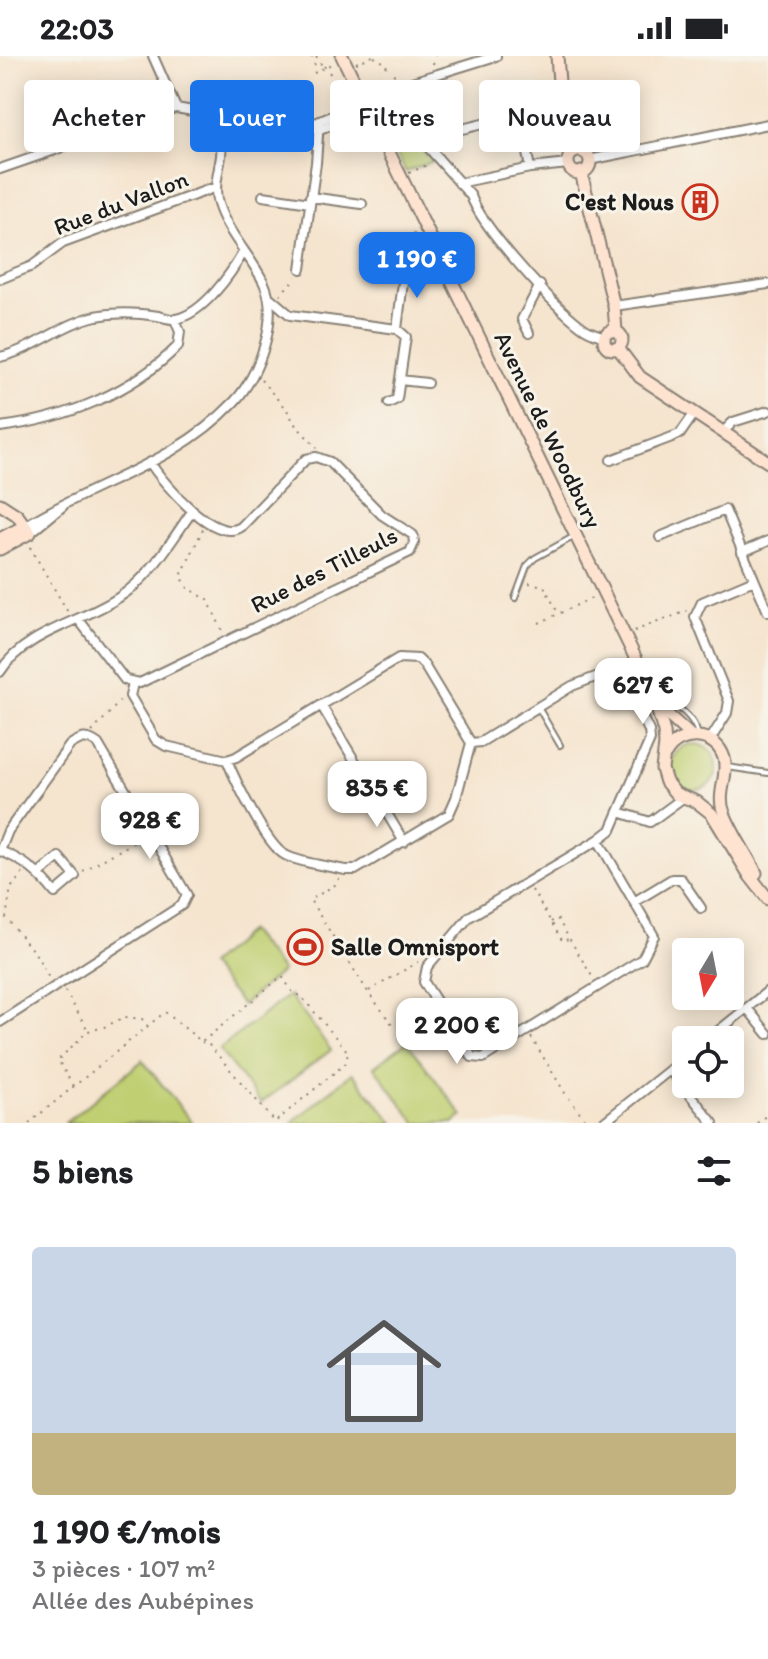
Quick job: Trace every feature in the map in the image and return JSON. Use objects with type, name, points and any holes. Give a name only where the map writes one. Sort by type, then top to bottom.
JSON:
[{"type":"street","points":[[153,56],[176,108]]},
{"type":"street","points":[[418,80],[496,56]]},
{"type":"street","points":[[557,56],[559,80]]},
{"type":"street","name":"Avenue de Woodbury","points":[[337,60],[349,80]]},
{"type":"street","points":[[0,169],[111,126],[176,108],[190,111]]},
{"type":"street","points":[[463,129],[507,118],[515,121],[520,128],[530,168]]},
{"type":"street","points":[[314,126],[330,123]]},
{"type":"street","points":[[589,160],[768,124]]},
{"type":"street","points":[[301,269],[320,126]]},
{"type":"street","points":[[0,549],[53,508],[151,464],[204,429],[236,400],[255,373],[263,348],[268,296],[264,283],[221,212],[216,187],[221,152]]},
{"type":"street","name":"Avenue de Woodbury","points":[[389,152],[655,697],[669,716],[721,751],[725,767]]},
{"type":"street","points":[[432,152],[471,196],[491,230],[581,326],[623,339],[618,348],[640,377],[768,462]]},
{"type":"street","points":[[575,152],[585,153],[589,160],[587,168],[581,172],[572,170],[568,164],[569,157],[575,152]]},
{"type":"street","points":[[459,183],[530,168],[568,164]]},
{"type":"street","points":[[581,172],[614,306],[610,334]]},
{"type":"street","points":[[471,196],[477,179]]},
{"type":"street","name":"Rue du Vallon","points":[[0,279],[32,266],[63,243],[216,187]]},
{"type":"street","points":[[263,196],[362,204]]},
{"type":"street","points":[[0,357],[20,352],[65,328],[96,316],[127,313],[175,320],[202,306],[221,286],[244,251]]},
{"type":"street","points":[[397,329],[405,267]]},
{"type":"street","points":[[614,306],[768,284]]},
{"type":"street","points":[[529,333],[522,319],[540,285]]},
{"type":"street","points":[[268,296],[290,315],[397,329],[406,337],[397,399],[389,403]]},
{"type":"street","points":[[0,427],[46,419],[81,407],[150,372],[178,346],[180,332],[175,320]]},
{"type":"street","points":[[400,380],[427,383]]},
{"type":"street","points":[[724,431],[733,422],[768,411]]},
{"type":"street","points":[[611,460],[680,434],[694,414]]},
{"type":"street","points":[[151,464],[163,482],[193,510],[222,530],[235,530],[296,467],[306,459],[320,458]]},
{"type":"street","name":"Rue des Tilleuls","points":[[133,683],[146,681],[413,550],[410,533],[382,515],[330,462],[320,458]]},
{"type":"street","points":[[0,504],[14,512],[27,529]]},
{"type":"street","points":[[0,672],[7,660],[26,644],[120,597],[139,581],[193,510]]},
{"type":"street","points":[[660,537],[725,510],[768,612]]},
{"type":"street","points":[[0,539],[27,529]]},
{"type":"street","points":[[742,552],[768,541]]},
{"type":"street","points":[[664,756],[675,742],[700,738],[727,713],[729,701],[695,617],[702,602],[754,580]]},
{"type":"street","points":[[76,621],[125,680],[133,683],[130,696],[156,740],[166,746],[227,760],[236,757],[399,658],[418,659],[424,665],[471,743],[449,814],[355,870],[285,855],[273,845],[235,780],[227,760]]},
{"type":"street","points":[[471,743],[481,742],[572,686],[606,673],[613,673],[625,681],[649,731],[647,749],[611,830],[469,917],[427,967],[424,982],[472,1057],[483,1058],[642,959],[654,936],[598,840]]},
{"type":"street","name":"Avenue de Woodbury","points":[[655,697],[664,732],[662,769],[670,788]]},
{"type":"street","points":[[321,705],[362,773]]},
{"type":"street","points":[[0,1022],[182,905],[187,895],[98,744],[83,737],[70,745],[8,831],[0,851],[20,858],[55,893],[75,876],[59,857],[39,874]]},
{"type":"street","points":[[725,767],[721,782],[723,811],[766,896]]},
{"type":"street","points":[[619,812],[650,822],[687,798],[712,793],[721,782]]},
{"type":"street","points":[[664,811],[670,788],[712,814],[766,896]]},
{"type":"street","points":[[379,800],[404,842]]},
{"type":"street","points":[[634,902],[672,879],[681,879],[701,908]]},
{"type":"street","points":[[724,1026],[768,991]]},
{"type":"street","points":[[747,1008],[768,1034]]},
{"type":"street","points":[[603,1123],[670,1070],[713,1123]]},
{"type":"lane","points":[[515,598],[527,566],[535,558],[576,536]]},
{"type":"lane","points":[[538,707],[560,745]]},
{"type":"lane","points":[[725,767],[768,773]]},
{"type":"path","points":[[311,56],[316,72],[337,60]]},
{"type":"path","points":[[316,56],[340,86],[332,99],[328,97]]},
{"type":"path","points":[[355,64],[373,56],[387,64],[386,68]]},
{"type":"path","points":[[393,74],[407,80]]},
{"type":"path","points":[[404,175],[434,162]]},
{"type":"path","points":[[405,267],[410,259],[415,228],[418,227]]},
{"type":"path","points":[[280,295],[301,269]]},
{"type":"path","points":[[255,373],[320,451],[320,458]]},
{"type":"path","points":[[207,521],[181,576],[188,588],[208,600],[227,641]]},
{"type":"path","points":[[30,546],[76,621]]},
{"type":"path","points":[[521,581],[544,586],[558,614]]},
{"type":"path","points":[[539,623],[603,593]]},
{"type":"path","points":[[638,629],[700,606]]},
{"type":"path","points":[[90,738],[93,730],[119,700],[130,696]]},
{"type":"path","points":[[362,773],[379,800]]},
{"type":"path","points":[[75,876],[151,832]]},
{"type":"path","points":[[29,866],[11,888],[6,918],[37,956],[88,1031]]},
{"type":"path","points":[[340,869],[338,883],[310,900],[392,1024]]},
{"type":"path","points":[[527,882],[563,942],[569,938]]},
{"type":"path","points":[[551,922],[557,918],[598,986]]},
{"type":"path","points":[[368,992],[418,961],[427,967]]},
{"type":"path","points":[[29,1123],[165,1012],[202,1042],[209,1045],[275,1122],[346,1063],[348,1052],[301,996],[293,993],[282,976],[202,1042]]},
{"type":"path","points":[[74,1087],[58,1060],[88,1031],[125,1017],[142,1019],[148,1027]]},
{"type":"path","points":[[526,1029],[565,1093],[588,1123]]},
{"type":"path","points":[[757,1123],[768,1114]]},
{"type":"green space","points":[[395,152],[425,152],[433,161],[406,172]]},
{"type":"green space","points":[[694,744],[710,751],[717,767],[710,783],[694,790],[678,783],[671,767],[678,751]]},
{"type":"green space","points":[[249,931],[282,971],[242,1005],[209,965]]},
{"type":"green space","points":[[289,995],[331,1050],[261,1103],[219,1049]]},
{"type":"green space","points":[[407,1042],[463,1116],[453,1123],[416,1123],[374,1067]]},
{"type":"green space","points":[[142,1061],[193,1123],[65,1123]]},
{"type":"green space","points":[[352,1073],[394,1123],[292,1123]]},
{"type":"place","name":"C'est Nous","points":[[700,202]]},
{"type":"place","name":"Salle Omnisport","points":[[305,947]]}]
